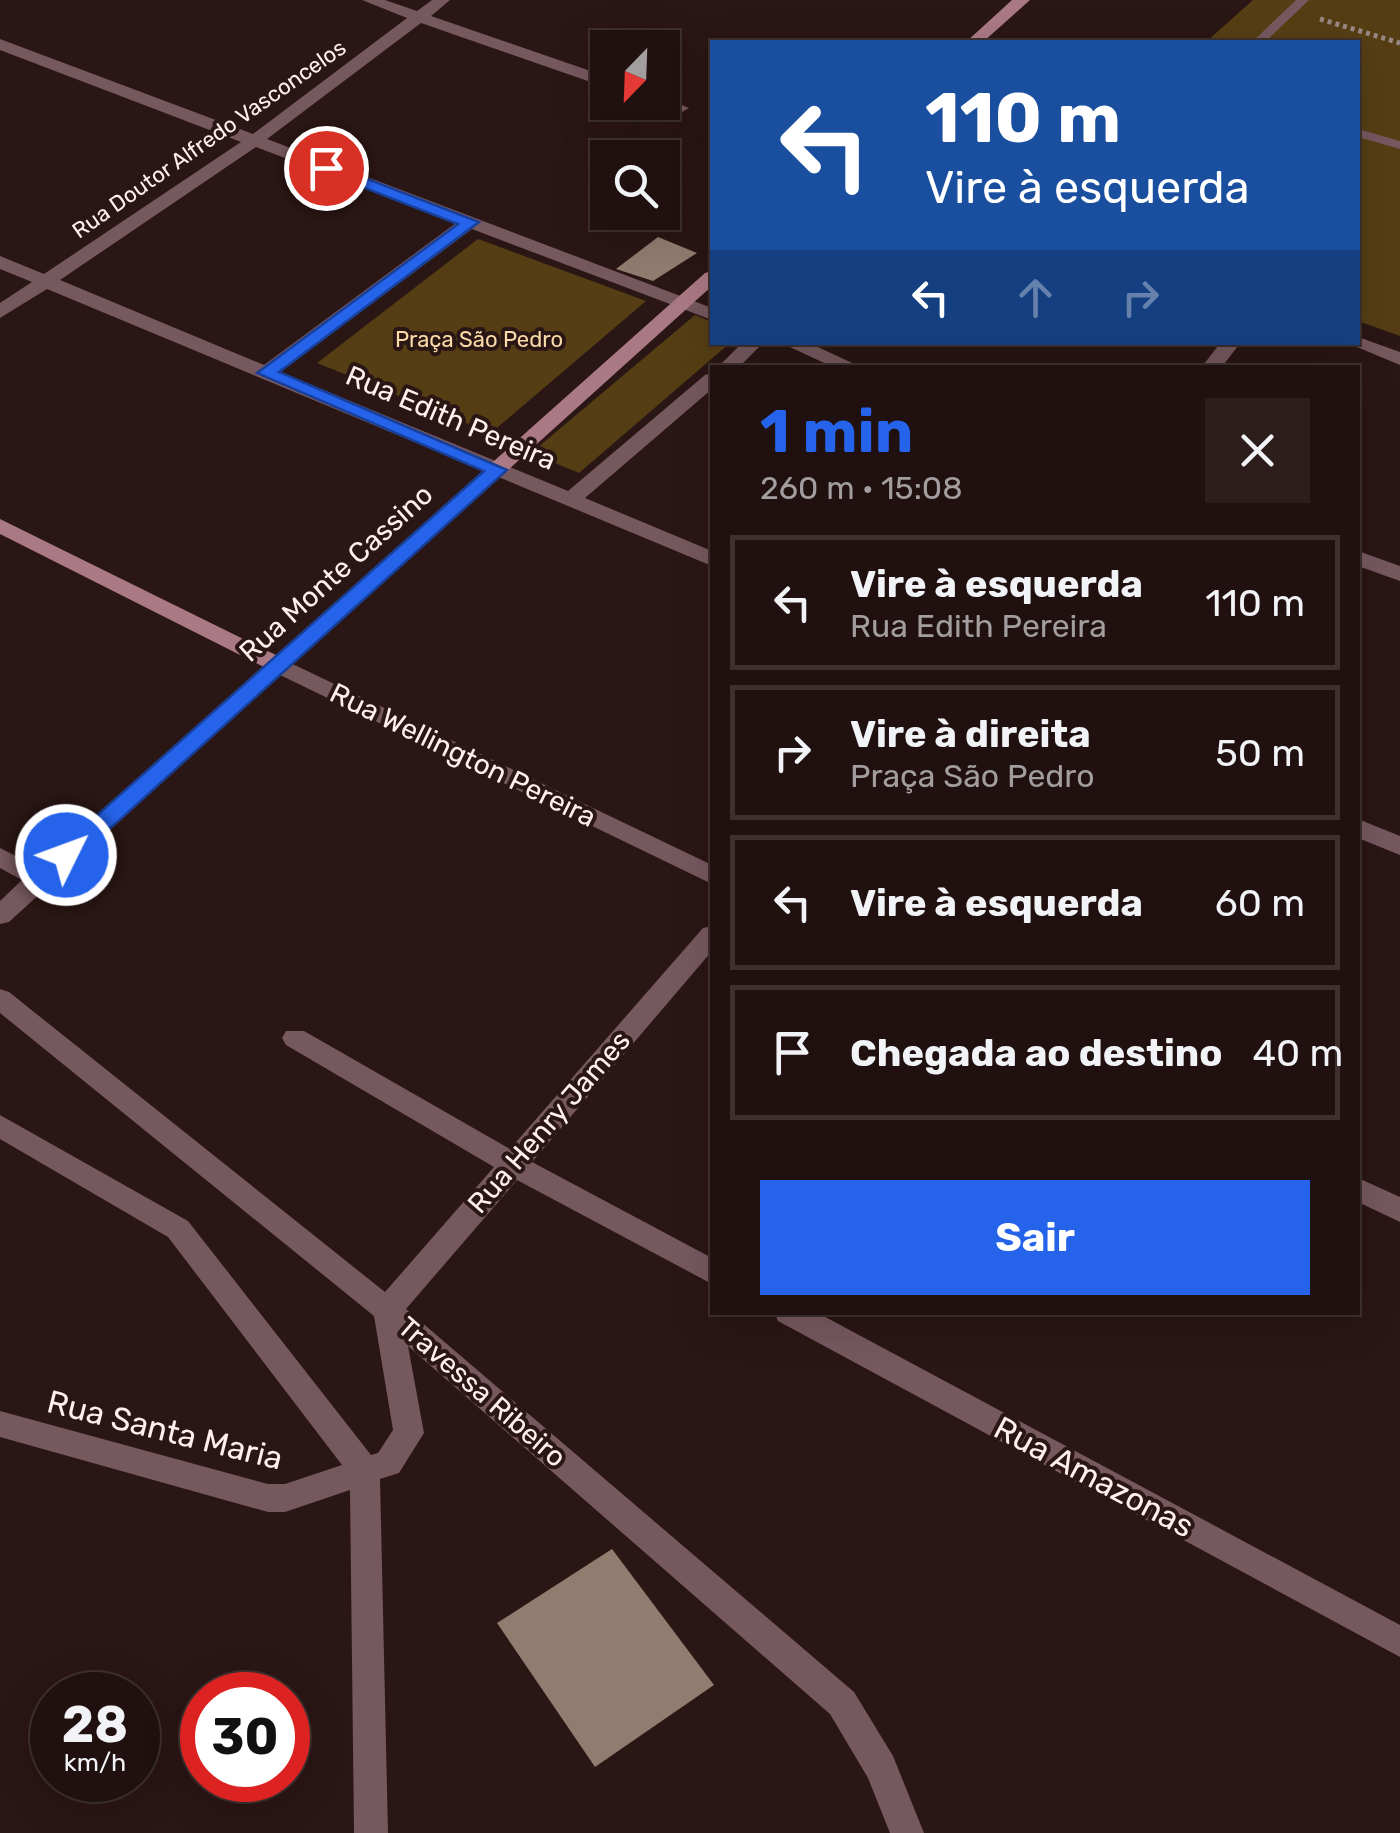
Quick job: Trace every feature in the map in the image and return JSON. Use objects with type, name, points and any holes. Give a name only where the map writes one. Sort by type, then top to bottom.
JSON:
[{"type":"main road","points":[[976,40],[1022,0]]},
{"type":"main road","name":"Rua Monte Cassino","points":[[278,666],[710,279]]},
{"type":"main road","name":"Rua Wellington Pereira","points":[[0,526],[278,666]]},
{"type":"street","points":[[370,0],[590,77]]},
{"type":"street","name":"Rua Doutor Alfredo Vasconcelos","points":[[0,312],[254,140],[442,0]]},
{"type":"street","points":[[0,44],[710,313]]},
{"type":"street","points":[[266,373],[470,222]]},
{"type":"street","name":"Rua Edith Pereira","points":[[0,262],[710,558]]},
{"type":"street","points":[[1360,344],[1400,358]]},
{"type":"street","points":[[729,365],[752,345]]},
{"type":"street","points":[[796,345],[846,365]]},
{"type":"street","points":[[1213,365],[1229,345]]},
{"type":"street","points":[[570,500],[710,381]]},
{"type":"street","points":[[1360,559],[1400,574]]},
{"type":"street","name":"Rua Wellington Pereira","points":[[278,666],[710,874]]},
{"type":"street","name":"Rua Monte Cassino","points":[[0,914],[278,666]]},
{"type":"street","points":[[1360,829],[1400,846]]},
{"type":"street","points":[[0,857],[40,879]]},
{"type":"street","name":"Rua Henry James","points":[[386,1310],[710,937]]},
{"type":"street","name":"Travessa Ribeiro","points":[[0,999],[386,1310],[842,1703],[880,1768],[908,1833]]},
{"type":"street","points":[[295,1038],[512,1164],[710,1271]]},
{"type":"street","points":[[0,1126],[178,1230],[364,1470],[370,1833]]},
{"type":"street","points":[[1360,1190],[1400,1210]]},
{"type":"street","name":"Rua Santa Maria","points":[[0,1424],[268,1498],[285,1498],[388,1463],[408,1432],[386,1310]]},
{"type":"street","name":"Rua Amazonas","points":[[794,1315],[1400,1642]]},
{"type":"lane","points":[[1260,40],[1303,0]]},
{"type":"lane","points":[[1360,135],[1400,145]]},
{"type":"path","points":[[1291,11],[1400,43]]},
{"type":"green space","points":[[1253,0],[1400,0],[1400,336],[1360,322],[1360,40],[1208,40]]},
{"type":"green space","name":"Praça São Pedro","points":[[478,239],[646,301],[491,433],[317,363]]},
{"type":"green space","name":"Praça São Pedro","points":[[695,315],[710,321],[710,345],[728,345],[579,473],[531,453]]},
{"type":"building","points":[[658,237],[697,253],[653,281],[616,269]]},
{"type":"building","points":[[612,1549],[714,1685],[595,1767],[497,1623]]},
{"type":"route","points":[[66,855],[497,470],[266,373],[470,222],[326,168]]}]
